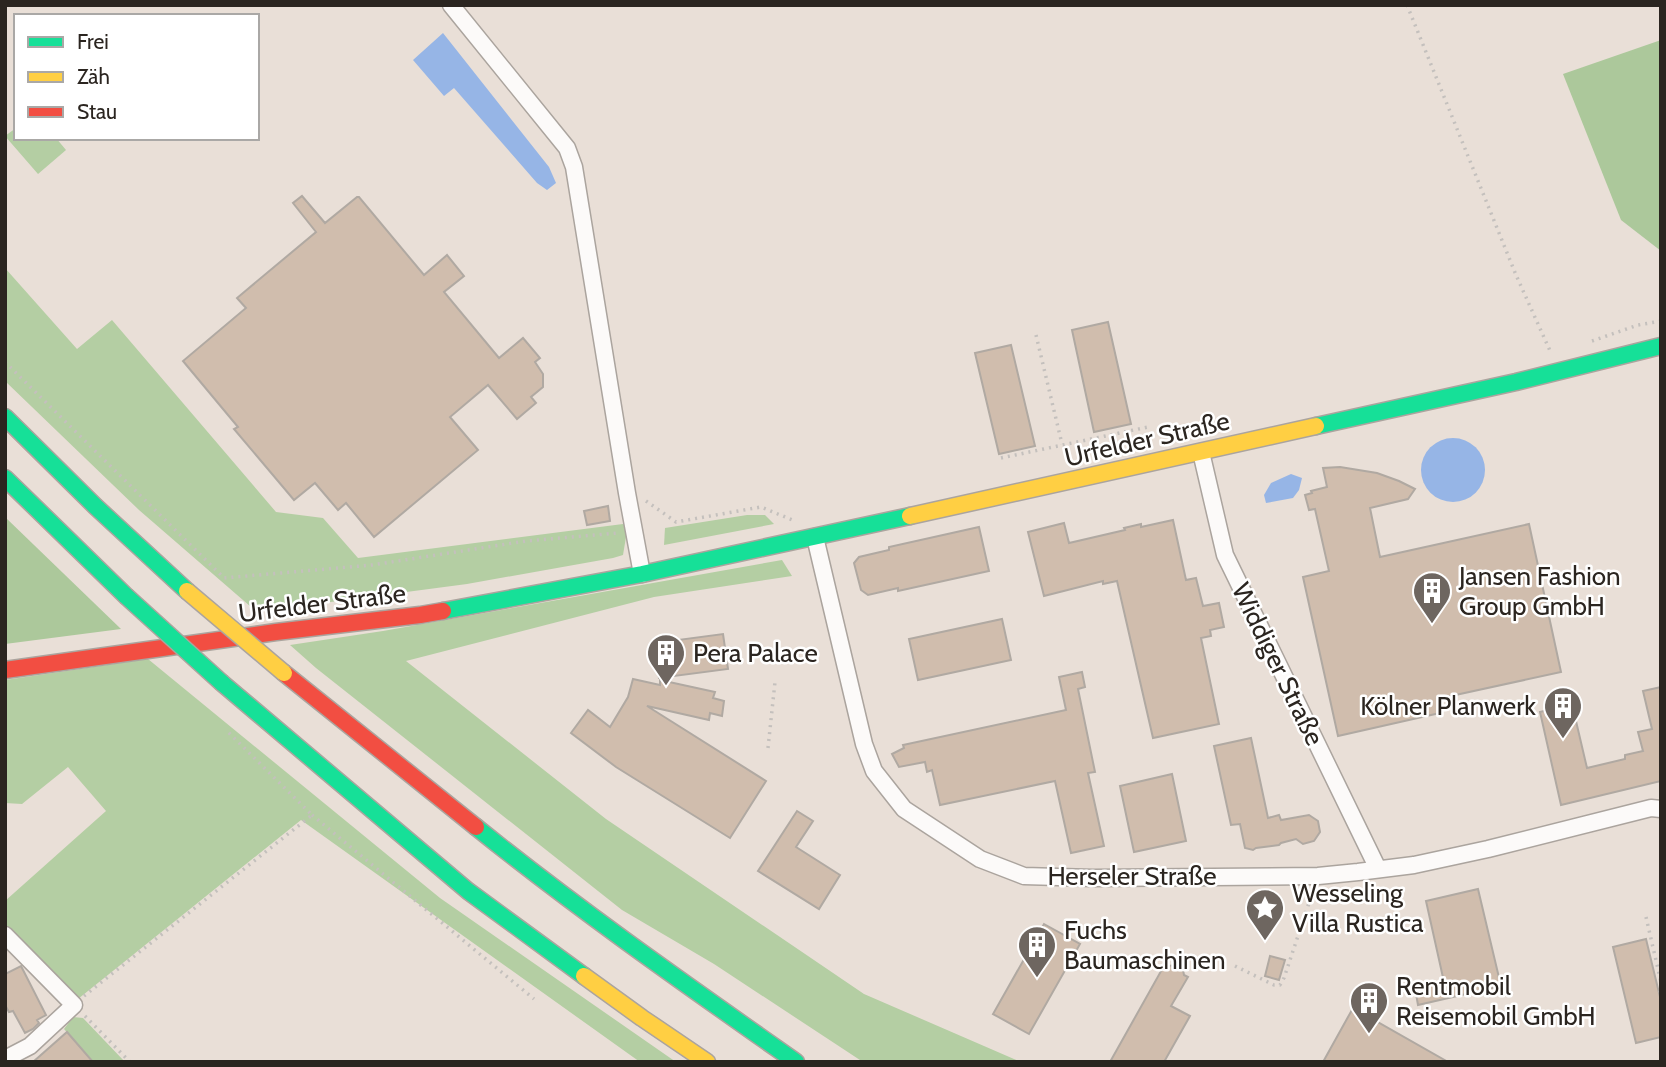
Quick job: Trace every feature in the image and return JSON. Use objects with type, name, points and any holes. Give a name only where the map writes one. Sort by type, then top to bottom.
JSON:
[{"type":"main road","name":"Urfelder Straße","points":[[5,670],[420,615],[642,574],[1516,382],[1661,346]]},
{"type":"main road","points":[[5,417],[95,506],[187,591],[284,673],[514,858],[796,1062]]},
{"type":"main road","points":[[5,478],[126,596],[222,683],[468,891],[707,1062]]},
{"type":"street","points":[[451,5],[568,148],[574,167],[642,574]]},
{"type":"street","name":"Widdiger Straße","points":[[1201,452],[1225,555],[1378,869]]},
{"type":"street","name":"Herseler Straße","points":[[815,537],[864,744],[874,771],[904,809],[981,859],[1024,876],[1318,876],[1414,865],[1651,808],[1661,809]]},
{"type":"street","points":[[5,935],[74,1005],[30,1046],[5,1059]]},
{"type":"path","points":[[1407,5],[1516,275],[1552,354],[1562,369]]},
{"type":"path","points":[[1036,335],[1062,444]]},
{"type":"path","points":[[5,362],[224,578],[372,565],[526,541],[634,531]]},
{"type":"path","points":[[1001,458],[1148,427]]},
{"type":"path","points":[[676,522],[761,507],[802,523],[815,537]]},
{"type":"path","points":[[768,748],[775,682]]},
{"type":"path","points":[[227,731],[312,816],[534,999]]},
{"type":"path","points":[[130,1062],[74,1005],[312,816]]},
{"type":"path","points":[[1234,967],[1280,985],[1318,876]]},
{"type":"path","points":[[1646,917],[1661,982]]},
{"type":"green space","points":[[1661,40],[1661,251],[1621,220],[1563,74]]},
{"type":"green space","points":[[14,129],[14,140],[58,140],[66,150],[38,174],[5,136]]},
{"type":"green space","points":[[5,268],[77,349],[112,320],[276,512],[323,518],[358,558],[623,524],[626,525],[626,537],[623,555],[467,584],[323,603],[251,607],[139,510],[5,381]]},
{"type":"green space","points":[[747,515],[765,515],[774,524],[664,545],[665,528]]},
{"type":"green space","points":[[5,517],[121,629],[5,644]]},
{"type":"green space","points":[[782,560],[792,576],[654,597],[406,661],[606,819],[864,994],[1021,1062],[863,1062],[714,964],[622,910],[290,645]]},
{"type":"green space","points":[[148,659],[440,898],[676,1062],[640,1062],[301,820],[78,999],[5,924],[5,901],[106,811],[68,767],[22,804],[5,803],[5,680]]},
{"type":"green space","points":[[73,1017],[83,1018],[125,1062],[91,1062],[64,1029]]},
{"type":"water","points":[[443,33],[549,167],[556,183],[547,190],[537,183],[454,88],[444,96],[413,60]]},
{"type":"water","points":[[1453,438],[1471,444],[1479,452],[1485,470],[1479,488],[1471,496],[1453,502],[1435,496],[1427,488],[1421,470],[1427,452],[1435,444]]},
{"type":"water","points":[[1291,474],[1302,478],[1299,490],[1293,498],[1266,503],[1264,495],[1271,483]]},
{"type":"building","points":[[302,196],[325,223],[359,197],[424,275],[447,255],[464,276],[444,292],[499,358],[523,338],[540,358],[535,362],[543,374],[543,387],[531,397],[536,403],[517,419],[488,385],[450,417],[478,450],[374,537],[346,503],[338,510],[315,483],[294,500],[234,429],[238,427],[183,361],[246,308],[237,298],[316,232],[293,203]]},
{"type":"building","points":[[1108,322],[1131,424],[1094,432],[1072,330]]},
{"type":"building","points":[[1011,345],[1035,446],[999,454],[975,353]]},
{"type":"building","name":"Jansen Fashion Group GmbH","points":[[1340,467],[1377,473],[1415,489],[1408,499],[1370,508],[1380,557],[1529,524],[1561,672],[1437,699],[1440,713],[1338,736],[1303,577],[1329,571],[1315,509],[1309,510],[1305,495],[1327,487],[1323,468]]},
{"type":"building","points":[[608,506],[610,521],[587,525],[584,511]]},
{"type":"building","points":[[1173,520],[1186,580],[1196,578],[1203,606],[1219,603],[1224,627],[1210,630],[1211,636],[1201,638],[1219,724],[1153,738],[1117,581],[1103,584],[1103,581],[1044,596],[1028,532],[1064,523],[1069,543],[1141,524],[1141,527]]},
{"type":"building","points":[[979,527],[989,571],[898,591],[898,588],[868,595],[861,590],[854,563],[859,557],[889,550],[889,547]]},
{"type":"building","points":[[1002,619],[1011,660],[918,680],[909,639]]},
{"type":"building","points":[[723,634],[728,669],[659,678],[655,643]]},
{"type":"building","points":[[1082,672],[1085,687],[1078,689],[1095,772],[1088,773],[1104,846],[1071,853],[1055,781],[940,805],[932,770],[927,772],[925,762],[899,767],[892,754],[904,748],[903,745],[1066,710],[1059,677]]},
{"type":"building","points":[[633,679],[660,685],[660,680],[715,692],[713,698],[724,701],[722,716],[710,713],[709,720],[647,706],[766,781],[730,838],[616,767],[571,733],[588,710],[610,727],[628,697]]},
{"type":"building","points":[[1661,687],[1661,781],[1561,805],[1540,712],[1572,704],[1587,768],[1625,759],[1625,755],[1643,751],[1638,732],[1652,729],[1643,691]]},
{"type":"building","points":[[1251,738],[1268,818],[1279,815],[1281,820],[1309,815],[1318,821],[1320,832],[1314,841],[1303,844],[1296,839],[1253,850],[1245,848],[1240,824],[1231,825],[1214,746]]},
{"type":"building","points":[[1172,774],[1186,841],[1134,852],[1120,786]]},
{"type":"building","points":[[797,811],[813,821],[796,847],[840,875],[819,909],[758,871]]},
{"type":"building","points":[[1478,889],[1501,986],[1418,1005],[1415,988],[1444,982],[1426,901]]},
{"type":"building","name":"Fuchs Baumaschinen","points":[[1044,924],[1080,944],[1029,1034],[993,1014]]},
{"type":"building","points":[[1646,939],[1661,1001],[1661,1037],[1636,1043],[1613,947]]},
{"type":"building","points":[[1270,956],[1285,960],[1279,980],[1265,976]]},
{"type":"building","points":[[1165,964],[1183,970],[1188,977],[1171,1006],[1190,1016],[1164,1062],[1110,1062]]},
{"type":"building","points":[[21,966],[46,1015],[37,1020],[39,1023],[33,1029],[25,1033],[13,1011],[9,1012],[5,1005],[5,974]]},
{"type":"building","name":"Rentmobil Reisemobil GmbH","points":[[1353,1008],[1448,1062],[1323,1062]]},
{"type":"building","points":[[67,1032],[93,1062],[33,1062]]},
{"type":"traffic: fast","points":[[1316,426],[1516,382],[1661,346]]},
{"type":"traffic: fast","points":[[5,417],[95,506],[187,591]]},
{"type":"traffic: fast","points":[[5,478],[126,596]]},
{"type":"traffic: fast","points":[[443,611],[642,574],[910,516]]},
{"type":"traffic: fast","points":[[126,596],[222,683]]},
{"type":"traffic: fast","points":[[222,683],[468,891],[584,976]]},
{"type":"traffic: fast","points":[[476,827],[594,918],[796,1062]]},
{"type":"traffic: slow","points":[[910,516],[1316,426]]},
{"type":"traffic: slow","points":[[187,591],[284,673]]},
{"type":"traffic: slow","points":[[584,976],[707,1062]]},
{"type":"traffic: jam","points":[[5,670],[443,611]]},
{"type":"traffic: jam","points":[[284,673],[476,827]]},
{"type":"place","name":"Jansen Fashion Group GmbH","points":[[1432,625]]},
{"type":"place","name":"Pera Palace","points":[[666,687]]},
{"type":"place","name":"Kölner Planwerk","points":[[1563,740]]},
{"type":"place","name":"Wesseling Villa Rustica","points":[[1265,942]]},
{"type":"place","name":"Fuchs Baumaschinen","points":[[1037,979]]},
{"type":"place","name":"Rentmobil Reisemobil GmbH","points":[[1369,1035]]}]
